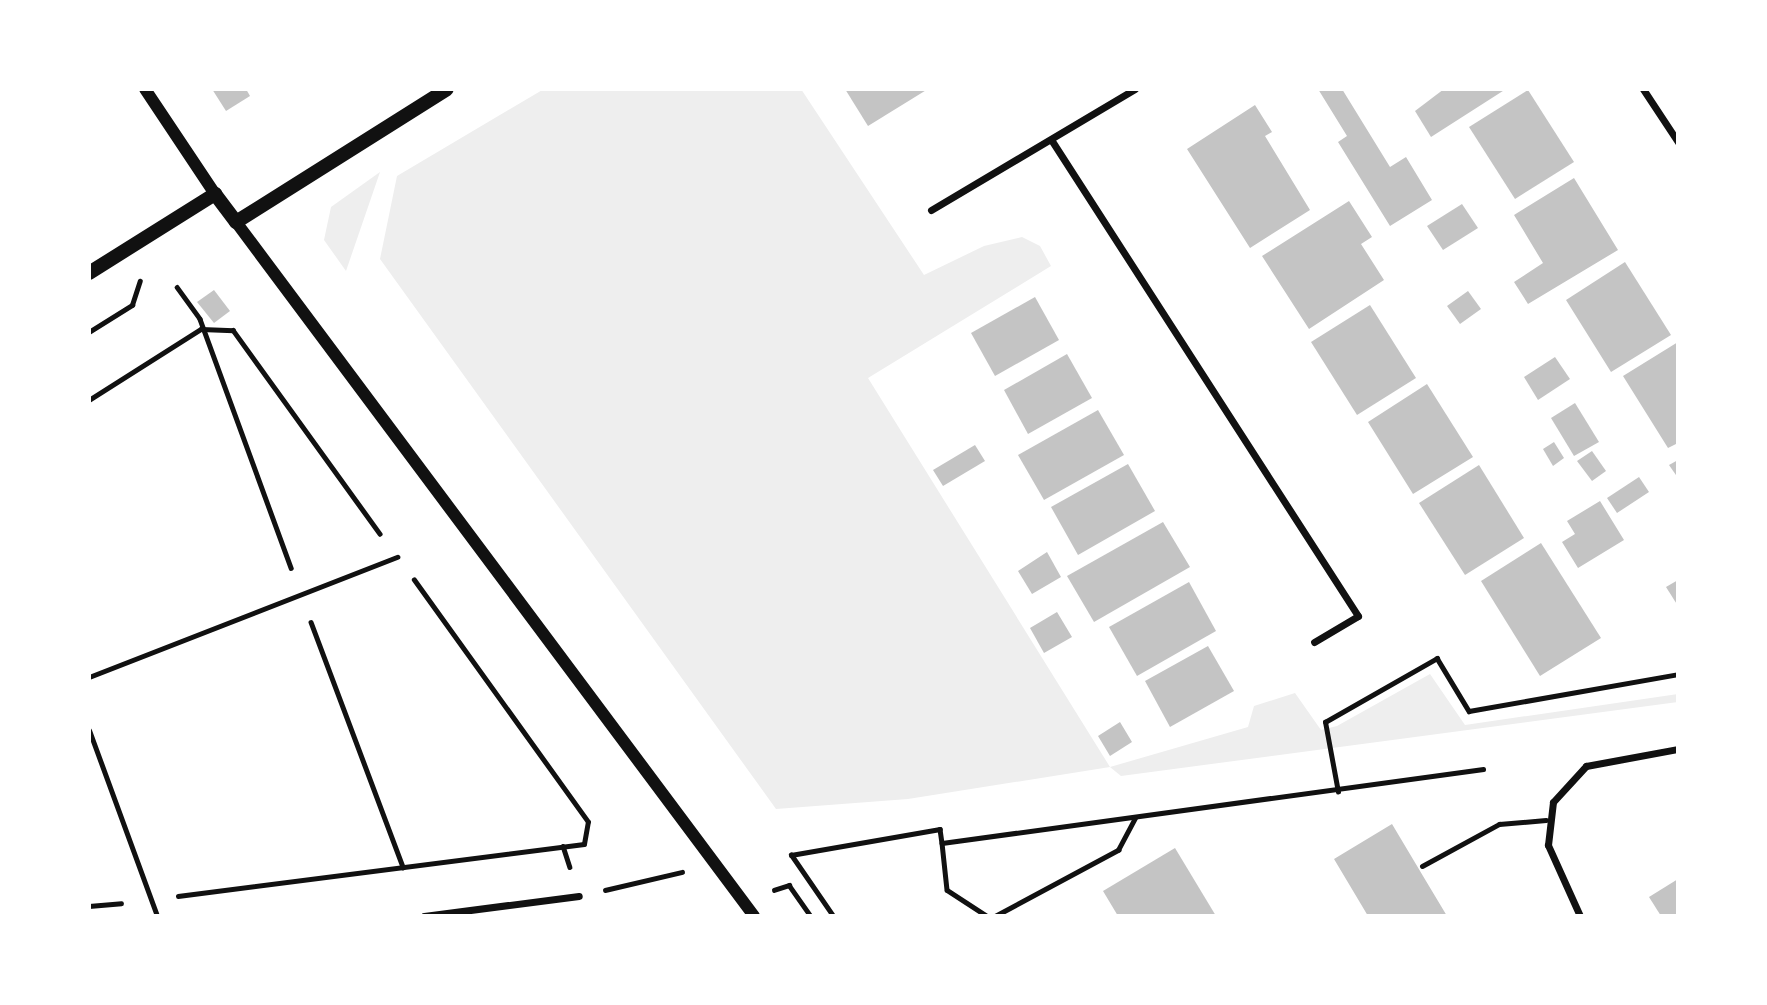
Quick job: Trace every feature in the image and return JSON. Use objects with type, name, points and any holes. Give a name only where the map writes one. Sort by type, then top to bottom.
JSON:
[{"type":"main road","points":[[89,274],[215,194],[236,222],[447,89]]},
{"type":"street","points":[[145,89],[215,194]]},
{"type":"street","points":[[931,211],[1135,89]]},
{"type":"street","points":[[1643,89],[1678,142]]},
{"type":"street","points":[[1052,141],[1358,616],[1314,642]]},
{"type":"street","points":[[236,222],[754,916]]},
{"type":"street","points":[[1580,916],[1554,869],[1546,820],[1553,802],[1586,766],[1678,749]]},
{"type":"street","points":[[424,916],[579,896]]},
{"type":"lane","points":[[89,677],[397,557]]},
{"type":"lane","points":[[89,730],[157,916]]},
{"type":"lane","points":[[1422,866],[1499,824],[1546,820]]},
{"type":"path","points":[[177,287],[201,329]]},
{"type":"path","points":[[89,400],[201,329],[233,330],[588,822],[584,844],[151,899]]},
{"type":"path","points":[[1338,792],[1325,722],[1437,657],[1469,711],[1678,674]]},
{"type":"path","points":[[942,842],[1338,792],[1483,769]]},
{"type":"path","points":[[995,916],[1118,850],[1135,817]]},
{"type":"path","points":[[833,916],[791,855],[940,829],[947,890],[987,916]]},
{"type":"path","points":[[579,896],[681,872],[689,883]]},
{"type":"shaded area","points":[[544,89],[801,89],[924,275],[984,246],[1022,237],[1040,246],[1051,266],[868,378],[1110,767],[908,799],[776,809],[380,259],[397,176]]},
{"type":"shaded area","points":[[380,172],[346,271],[324,240],[331,207]]},
{"type":"shaded area","points":[[1430,674],[1465,725],[1678,694],[1678,702],[1121,776],[1110,767],[1248,727],[1254,706],[1295,693],[1321,730],[1337,726]]},
{"type":"building","points":[[212,89],[246,89],[250,96],[226,111]]},
{"type":"building","points":[[845,89],[928,89],[868,126]]},
{"type":"building","points":[[1318,89],[1342,89],[1390,167],[1406,157],[1432,200],[1390,226],[1338,142],[1347,136]]},
{"type":"building","points":[[1444,89],[1506,89],[1431,137],[1415,111]]},
{"type":"building","points":[[1528,90],[1574,162],[1515,199],[1469,127]]},
{"type":"building","points":[[1255,105],[1272,132],[1265,136],[1310,210],[1250,248],[1187,149]]},
{"type":"building","points":[[1574,178],[1618,250],[1528,304],[1514,282],[1543,263],[1514,215]]},
{"type":"building","points":[[1349,201],[1372,237],[1361,244],[1384,280],[1309,329],[1262,256]]},
{"type":"building","points":[[1462,204],[1478,228],[1443,250],[1427,226]]},
{"type":"building","points":[[1625,262],[1671,335],[1611,372],[1566,300]]},
{"type":"building","points":[[214,290],[230,311],[214,323],[197,302]]},
{"type":"building","points":[[1468,291],[1481,309],[1460,324],[1447,306]]},
{"type":"building","points":[[1035,297],[1059,340],[995,376],[971,333]]},
{"type":"building","points":[[1370,305],[1416,378],[1357,415],[1311,342]]},
{"type":"building","points":[[1678,342],[1678,443],[1668,448],[1623,376]]},
{"type":"building","points":[[1067,354],[1092,398],[1028,434],[1004,390]]},
{"type":"building","points":[[1555,357],[1570,379],[1538,400],[1524,377]]},
{"type":"building","points":[[1427,384],[1473,457],[1413,494],[1368,422]]},
{"type":"building","points":[[1575,403],[1599,442],[1574,456],[1551,418]]},
{"type":"building","points":[[1098,410],[1124,455],[1044,500],[1018,455]]},
{"type":"building","points":[[1554,442],[1564,458],[1553,466],[1543,449]]},
{"type":"building","points":[[975,445],[985,461],[943,486],[933,470]]},
{"type":"building","points":[[1592,451],[1606,471],[1592,481],[1577,461]]},
{"type":"building","points":[[1678,460],[1678,478],[1669,465]]},
{"type":"building","points":[[1128,464],[1155,511],[1078,555],[1051,507]]},
{"type":"building","points":[[1479,465],[1524,538],[1465,575],[1419,503]]},
{"type":"building","points":[[1639,477],[1649,492],[1617,513],[1607,498]]},
{"type":"building","points":[[1600,501],[1624,540],[1578,568],[1562,542],[1575,534],[1567,521]]},
{"type":"building","points":[[1163,522],[1190,567],[1094,622],[1067,576]]},
{"type":"building","points":[[1541,543],[1601,638],[1540,676],[1481,581]]},
{"type":"building","points":[[1047,552],[1061,577],[1032,594],[1018,571]]},
{"type":"building","points":[[1678,580],[1678,606],[1666,587]]},
{"type":"building","points":[[1189,582],[1216,631],[1137,676],[1109,627]]},
{"type":"building","points":[[1057,612],[1072,637],[1044,653],[1030,628]]},
{"type":"building","points":[[1208,646],[1234,691],[1170,727],[1145,681]]},
{"type":"building","points":[[1120,722],[1132,742],[1110,756],[1098,736]]},
{"type":"building","points":[[1392,824],[1447,916],[1368,916],[1334,859]]},
{"type":"building","points":[[1175,848],[1216,916],[1118,916],[1103,891]]},
{"type":"building","points":[[1678,879],[1678,916],[1661,916],[1649,897]]}]
